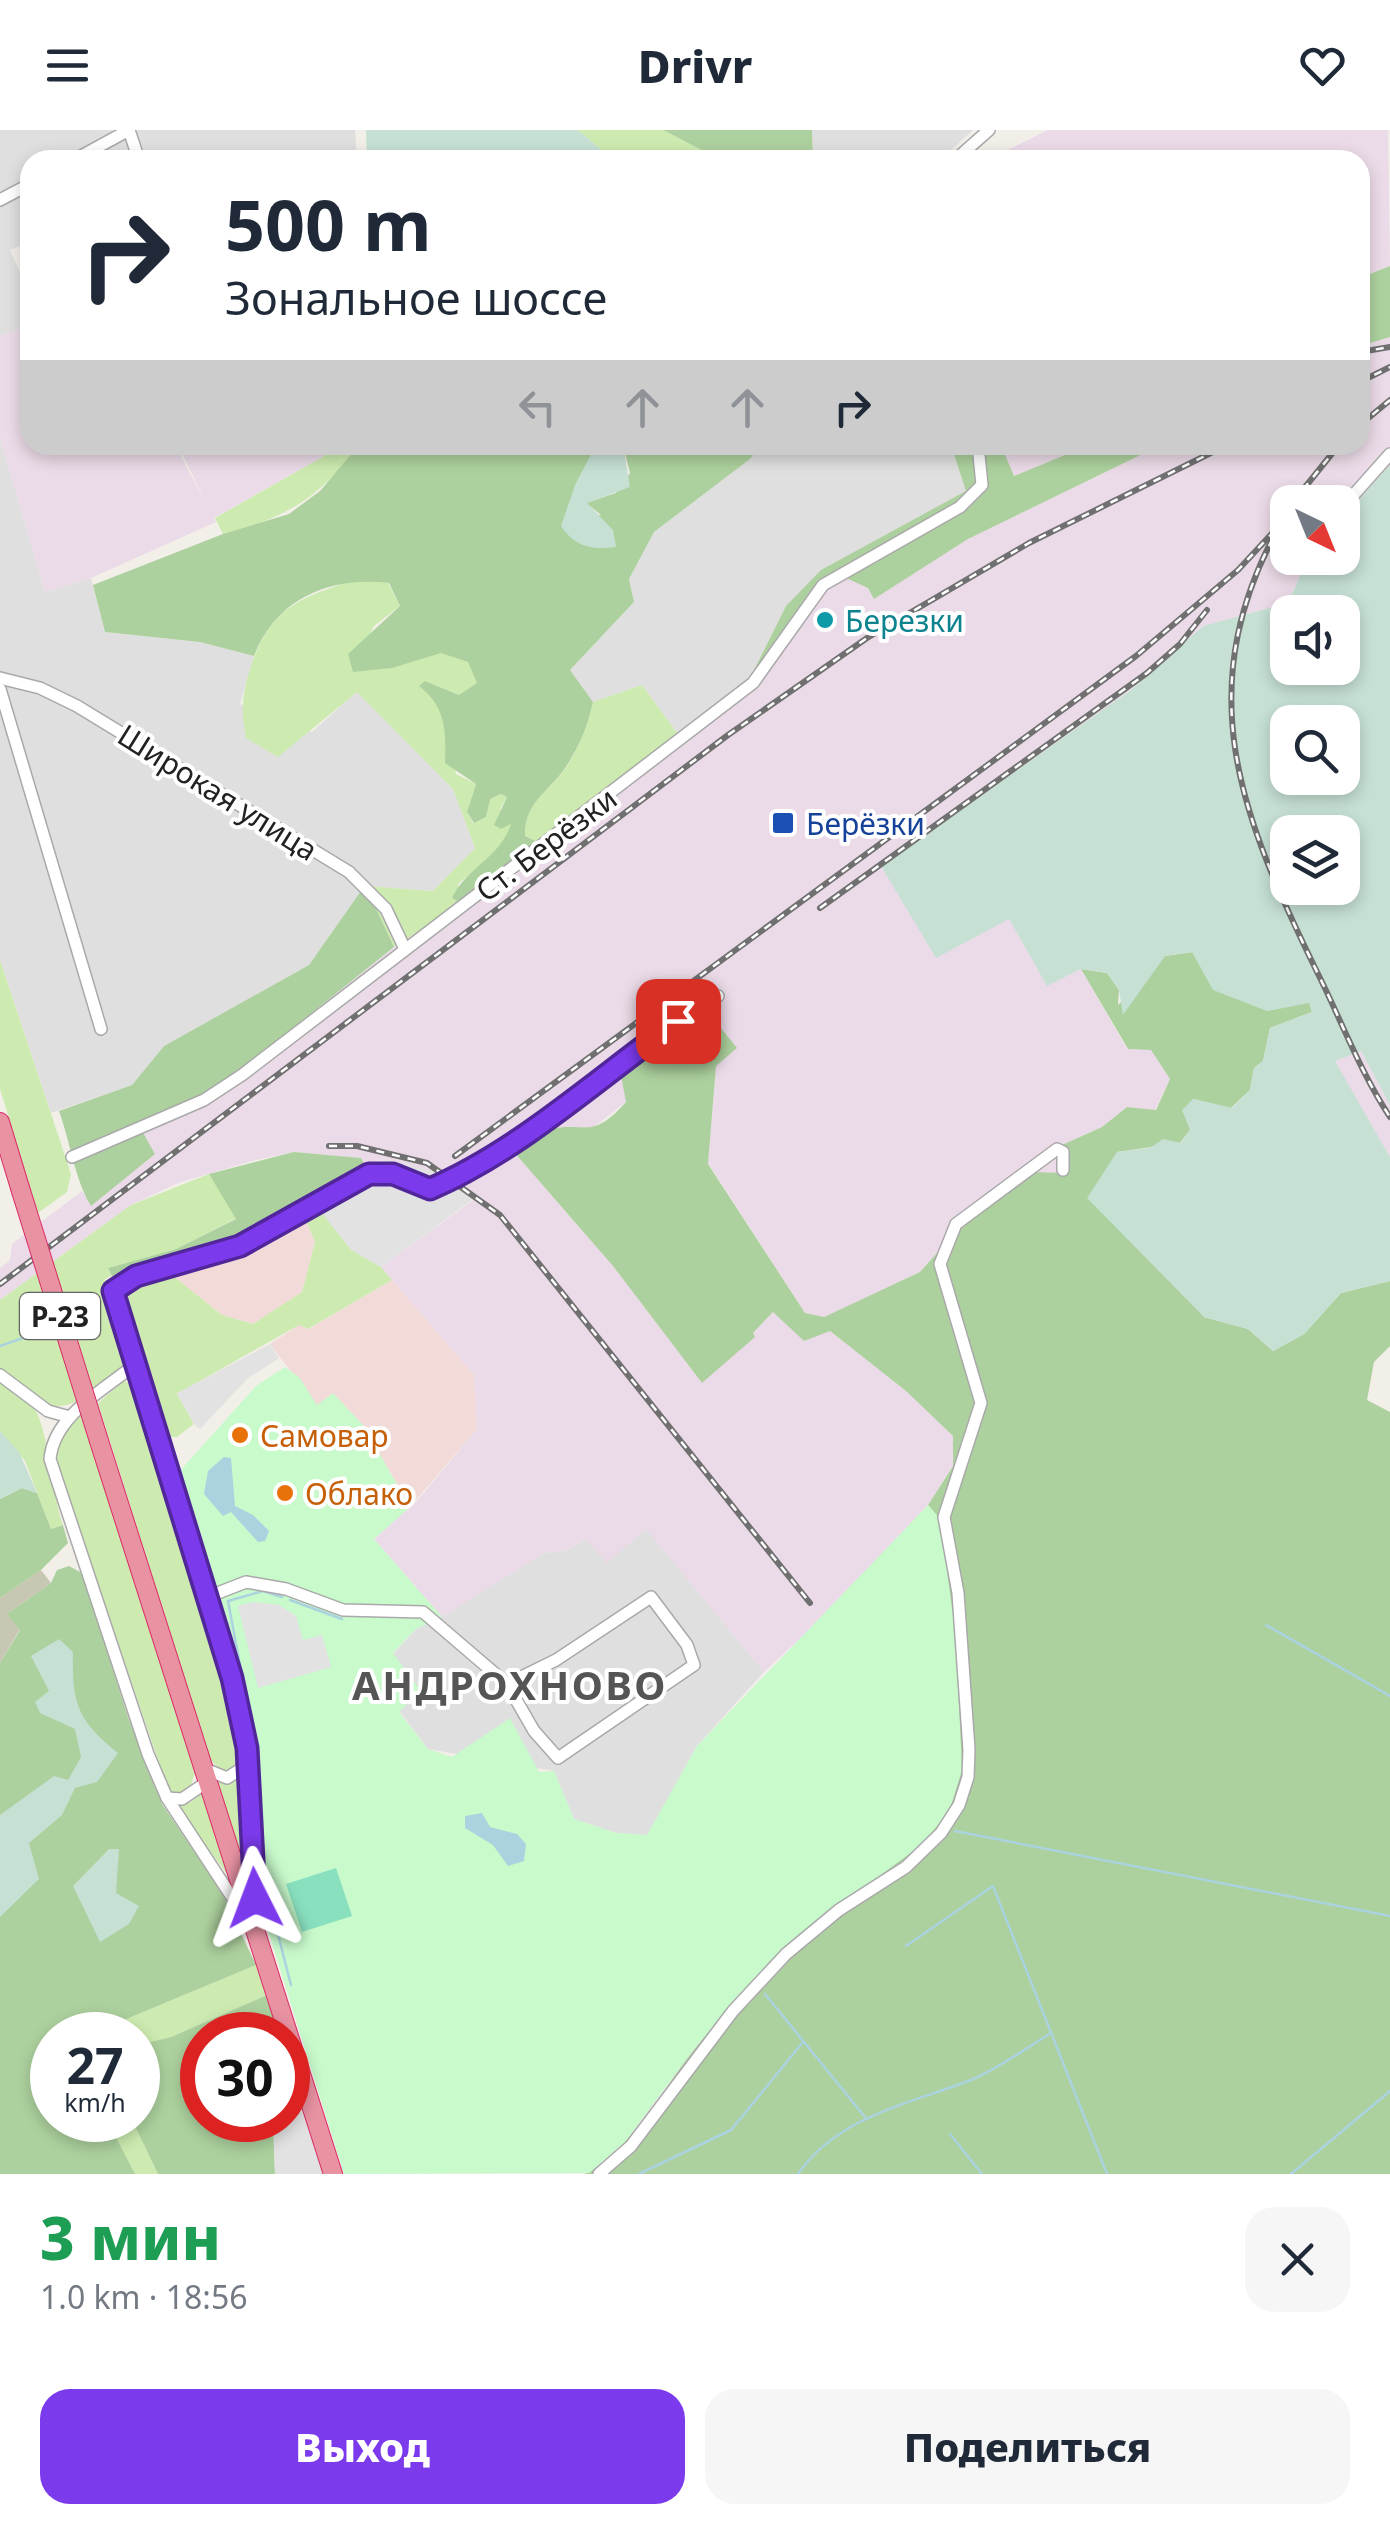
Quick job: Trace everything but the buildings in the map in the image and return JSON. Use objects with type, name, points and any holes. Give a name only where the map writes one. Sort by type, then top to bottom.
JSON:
[{"type":"highway","name":"Р-23","points":[[0,1122],[333,2174]]},
{"type":"street","points":[[92,150],[129,130]]},
{"type":"street","points":[[966,150],[988,130]]},
{"type":"street","points":[[1360,488],[1390,454]]},
{"type":"street","name":"Ст. Берёзки","points":[[72,1158],[212,1095],[404,947],[484,894],[753,683],[797,615],[834,576],[960,507],[982,485],[979,455]]},
{"type":"street","name":"Широкая улица","points":[[0,678],[40,688],[77,706],[349,872],[386,908],[404,947]]},
{"type":"street","points":[[0,690],[100,1029]]},
{"type":"street","points":[[257,1935],[247,1748],[210,1596],[133,1366],[113,1291],[121,1282],[149,1272],[240,1246],[369,1174],[393,1174],[430,1189],[462,1176],[501,1154],[572,1097],[718,996]]},
{"type":"street","points":[[599,2174],[632,2146],[732,2011],[786,1954],[839,1910],[906,1867],[941,1833],[959,1805],[968,1776],[968,1731],[958,1593],[944,1517],[981,1403],[940,1264],[956,1224],[1056,1150],[1063,1152],[1063,1170]]},
{"type":"street","points":[[133,1366],[70,1417],[52,1437],[50,1459],[148,1754],[167,1798],[257,1935]]},
{"type":"street","points":[[0,1375],[48,1410],[70,1417]]},
{"type":"street","points":[[210,1596],[246,1582],[286,1589],[342,1610],[424,1612],[507,1684],[534,1731],[558,1758],[694,1665],[687,1645],[651,1597],[556,1660],[507,1684]]},
{"type":"street","points":[[167,1798],[182,1800],[205,1775],[234,1775],[241,1769],[247,1748]]},
{"type":"shaded area","points":[[0,130],[355,130],[356,150],[20,150],[20,246],[10,250],[20,273],[20,329],[0,336]]},
{"type":"shaded area","points":[[366,130],[578,130],[601,150],[367,150]]},
{"type":"shaded area","points":[[812,130],[973,130],[951,150],[813,150]]},
{"type":"shaded area","points":[[1048,130],[1388,130],[1390,266],[1370,274],[1370,150],[1007,150]]},
{"type":"shaded area","points":[[20,329],[20,455],[180,455],[206,503],[183,455],[326,455],[214,518],[216,522],[91,578],[45,592],[0,438],[0,336]]},
{"type":"shaded area","points":[[1390,337],[1390,465],[1360,499],[1360,485],[1270,485],[1270,575],[1300,575],[1292,595],[1270,595],[1270,608],[1203,626],[1131,690],[881,866],[1009,919],[1047,985],[1081,969],[1127,1049],[1151,1050],[1170,1079],[1155,1110],[1127,1107],[1102,1127],[1062,1145],[1066,1173],[953,1235],[920,1272],[824,1317],[805,1313],[708,1163],[716,1066],[626,1102],[590,1130],[567,1128],[513,1151],[613,1266],[702,1383],[754,1337],[753,1333],[773,1312],[830,1331],[906,1391],[953,1436],[953,1465],[928,1505],[820,1620],[764,1672],[646,1529],[607,1563],[585,1539],[566,1550],[544,1553],[442,1617],[374,1539],[417,1501],[477,1429],[474,1375],[381,1267],[476,1198],[451,1178],[384,1159],[366,1167],[360,1158],[294,1152],[252,1161],[178,1183],[131,1205],[0,1300],[0,1268],[10,1260],[12,1244],[82,1191],[92,1205],[138,1123],[239,1071],[394,947],[747,684],[767,662],[795,613],[835,572],[868,588],[875,598],[968,539],[1140,455],[1370,455],[1370,343]]},
{"type":"shaded area","points":[[0,438],[45,592],[91,578],[105,632],[200,642],[254,656],[240,704],[312,732],[357,691],[453,789],[475,848],[433,891],[365,886],[309,965],[164,1046],[132,1085],[51,1113],[0,960]]},
{"type":"shaded area","points":[[591,455],[625,455],[630,487],[587,503],[613,530],[616,547],[585,546],[561,526]]},
{"type":"shaded area","points":[[753,455],[954,455],[967,491],[786,606],[747,684],[680,737],[642,685],[593,702],[570,670],[634,602],[629,579],[654,532]]},
{"type":"shaded area","points":[[1005,455],[1065,455],[1014,476]]},
{"type":"shaded area","points":[[1390,465],[1390,1105],[1361,1051],[1335,1061],[1390,1157],[1390,1281],[1341,1293],[1304,1334],[1273,1351],[1248,1329],[1204,1317],[1087,1198],[1117,1152],[1150,1148],[1163,1139],[1181,1143],[1190,1130],[1182,1110],[1193,1099],[1232,1108],[1250,1090],[1254,1068],[1263,1061],[1270,1028],[1312,1012],[1309,1003],[1267,1011],[1213,990],[1192,952],[1165,956],[1123,1015],[1119,990],[1107,973],[1081,969],[1047,986],[1009,919],[936,958],[881,866],[1131,690],[1203,626],[1270,608],[1270,685],[1360,685],[1360,595],[1292,595],[1300,575],[1360,575],[1360,499]]},
{"type":"shaded area","points":[[1361,1051],[1390,1105],[1390,1157],[1334,1061]]},
{"type":"shaded area","points":[[384,1159],[441,1173],[476,1197],[381,1267],[351,1250],[314,1203]]},
{"type":"shaded area","points":[[302,1211],[315,1242],[302,1292],[253,1324],[222,1315],[172,1275],[167,1264]]},
{"type":"shaded area","points":[[392,1280],[475,1375],[477,1429],[410,1507],[363,1425],[317,1406],[270,1344],[299,1325],[309,1329]]},
{"type":"shaded area","points":[[270,1344],[279,1358],[248,1378],[200,1429],[194,1424],[177,1393]]},
{"type":"shaded area","points":[[0,1431],[19,1452],[37,1493],[22,1488],[0,1499]]},
{"type":"shaded area","name":"АНДРОХНОВО","points":[[646,1528],[764,1672],[697,1746],[648,1835],[616,1833],[574,1819],[554,1771],[428,1749],[399,1711],[393,1654],[416,1629],[544,1553],[566,1550],[585,1539]]},
{"type":"shaded area","points":[[41,1570],[51,1583],[7,1614],[20,1629],[0,1663],[0,1598]]},
{"type":"shaded area","points":[[253,1602],[279,1605],[296,1616],[303,1640],[322,1635],[331,1667],[258,1688],[238,1606]]},
{"type":"shaded area","points":[[59,1639],[73,1652],[76,1698],[85,1720],[118,1753],[97,1782],[75,1788],[62,1815],[29,1843],[39,1879],[0,1917],[0,1815],[54,1776],[68,1780],[81,1757],[75,1729],[40,1713],[35,1702],[49,1691],[31,1656]]},
{"type":"shaded area","points":[[109,1849],[119,1849],[116,1893],[139,1906],[129,1924],[100,1942],[73,1886]]},
{"type":"shaded area","points":[[310,2129],[324,2174],[275,2174],[274,2142],[310,2142]]},
{"type":"green space","points":[[578,130],[663,130],[702,150],[601,150]]},
{"type":"green space","points":[[663,130],[812,130],[813,150],[702,150]]},
{"type":"green space","points":[[1390,266],[1390,337],[1370,343],[1370,274]]},
{"type":"green space","points":[[326,455],[351,455],[315,493],[284,512],[223,534],[215,518]]},
{"type":"green space","points":[[351,455],[592,455],[565,515],[601,515],[586,503],[616,493],[630,473],[626,455],[753,455],[654,532],[629,579],[634,602],[570,670],[593,702],[573,755],[529,813],[525,836],[540,843],[461,903],[452,898],[458,888],[506,836],[511,824],[501,829],[494,825],[507,797],[501,794],[490,799],[486,817],[474,823],[467,812],[476,784],[445,763],[439,711],[419,686],[425,681],[459,695],[477,683],[468,662],[441,653],[392,668],[353,672],[348,654],[400,606],[389,583],[346,583],[307,596],[276,620],[254,656],[200,642],[105,632],[93,585],[223,534],[289,514],[320,491]]},
{"type":"green space","points":[[954,455],[1005,455],[1014,476],[1065,455],[1140,455],[968,539],[874,599],[868,588],[835,573],[809,600],[747,684],[786,606],[821,570],[966,491]]},
{"type":"green space","points":[[357,579],[388,583],[400,606],[374,626],[353,671],[441,652],[468,662],[478,684],[459,695],[425,681],[444,717],[456,774],[476,784],[467,812],[473,823],[486,817],[489,799],[502,794],[507,797],[500,809],[512,822],[505,844],[458,884],[461,903],[394,947],[365,886],[433,891],[475,848],[453,789],[357,692],[278,757],[246,738],[243,719],[250,669],[277,618],[303,599]]},
{"type":"green space","points":[[642,685],[680,737],[540,843],[525,836],[529,813],[577,748],[593,702]]},
{"type":"green space","points":[[361,891],[373,902],[394,947],[239,1071],[202,1095],[138,1124],[155,1154],[91,1206],[59,1111],[132,1085],[164,1046],[309,965]]},
{"type":"green space","points":[[1193,952],[1267,1011],[1309,1002],[1312,1012],[1270,1028],[1263,1061],[1254,1068],[1250,1090],[1231,1108],[1193,1099],[1190,1130],[1180,1143],[1117,1152],[1204,1317],[1248,1329],[1273,1351],[1304,1334],[1341,1293],[1390,1281],[1390,1346],[1374,1362],[1367,1400],[1390,1412],[1390,2174],[585,2174],[633,2133],[696,2047],[773,1963],[828,1913],[920,1846],[940,1519],[928,1505],[953,1466],[953,1436],[906,1391],[830,1331],[804,1341],[773,1312],[753,1333],[755,1337],[702,1383],[613,1266],[513,1151],[547,1130],[604,1122],[626,1102],[620,1070],[690,1019],[712,1017],[737,1048],[716,1066],[708,1164],[805,1313],[824,1317],[920,1272],[953,1235],[1031,1172],[1065,1173],[1062,1145],[1102,1127],[1127,1107],[1156,1110],[1170,1079],[1151,1050],[1128,1049],[1081,969],[1107,973],[1119,990],[1118,1005],[1165,956]]},
{"type":"green space","points":[[0,960],[71,1174],[67,1192],[38,1213],[0,1089]]},
{"type":"green space","points":[[294,1152],[361,1158],[366,1167],[314,1203],[239,1244],[112,1276],[108,1268],[176,1249],[236,1219],[209,1174]]},
{"type":"green space","points":[[209,1174],[237,1218],[176,1249],[108,1268],[112,1276],[105,1279],[125,1362],[109,1378],[78,1401],[55,1406],[39,1400],[0,1369],[0,1300],[131,1205]]},
{"type":"green space","points":[[314,1203],[351,1249],[381,1267],[392,1280],[308,1329],[299,1325],[177,1394],[194,1424],[177,1437],[165,1437],[120,1301],[124,1290],[172,1275],[222,1315],[253,1324],[302,1292],[315,1242],[302,1211]]},
{"type":"green space","points":[[285,1367],[299,1377],[317,1405],[333,1393],[363,1425],[410,1507],[374,1539],[442,1617],[416,1629],[393,1653],[421,1691],[399,1712],[428,1749],[452,1757],[510,1718],[539,1772],[554,1771],[574,1819],[616,1833],[647,1835],[697,1746],[928,1505],[940,1519],[956,1638],[962,1770],[949,1812],[920,1846],[787,1944],[696,2046],[625,2142],[589,2173],[344,2174],[310,2065],[310,2012],[293,2012],[267,1927],[244,1695],[178,1473],[256,1386]]},
{"type":"green space","points":[[123,1381],[131,1383],[139,1396],[218,1648],[237,1743],[234,1767],[224,1772],[210,1760],[98,1403]]},
{"type":"green space","points":[[0,1382],[29,1402],[37,1414],[63,1525],[51,1529],[25,1461],[0,1431]]},
{"type":"green space","points":[[81,1415],[195,1773],[188,1793],[173,1795],[168,1789],[56,1460],[61,1437]]},
{"type":"green space","points":[[22,1488],[37,1493],[51,1529],[63,1525],[68,1543],[41,1570],[0,1598],[0,1499]]},
{"type":"green space","points":[[69,1566],[82,1573],[128,1717],[162,1804],[222,1893],[256,1965],[143,2012],[30,2012],[30,2142],[118,2142],[135,2174],[0,2174],[0,1663],[20,1630],[7,1614],[51,1583],[57,1570]]},
{"type":"green space","points":[[245,1775],[252,1881],[248,1882],[218,1782],[232,1783]]},
{"type":"green space","points":[[202,1793],[231,1879],[174,1804],[190,1803]]},
{"type":"green space","points":[[336,1868],[352,1916],[302,1932],[286,1884]]},
{"type":"green space","points":[[256,1965],[267,1995],[228,2012],[180,2012],[180,2033],[160,2040],[160,2012],[143,2012]]},
{"type":"green space","points":[[267,1995],[273,2012],[228,2012]]},
{"type":"green space","points":[[180,2033],[180,2142],[274,2142],[275,2174],[158,2174],[143,2142],[160,2142],[160,2040]]},
{"type":"green space","points":[[118,2142],[143,2142],[158,2174],[135,2174]]},
{"type":"water","points":[[224,1457],[231,1458],[235,1506],[253,1515],[269,1531],[265,1541],[258,1542],[231,1512],[223,1516],[204,1494],[208,1471]]},
{"type":"water","points":[[482,1813],[490,1827],[517,1834],[526,1844],[524,1861],[508,1866],[493,1845],[465,1828],[465,1816]]},
{"type":"waterway","points":[[0,1346],[43,1331]]},
{"type":"waterway","points":[[282,1597],[263,1591],[228,1601],[253,1735],[264,1880],[291,1985]]},
{"type":"waterway","points":[[290,1600],[342,1619]]},
{"type":"waterway","points":[[1266,1625],[1390,1696]]},
{"type":"waterway","points":[[955,1831],[1390,1916]]},
{"type":"waterway","points":[[906,1946],[993,1886],[1107,2174]]},
{"type":"waterway","points":[[765,1994],[865,2117]]},
{"type":"waterway","points":[[798,2174],[814,2154],[854,2125],[981,2075],[1051,2033]]},
{"type":"waterway","points":[[639,2174],[731,2130],[803,2042]]},
{"type":"waterway","points":[[1291,2174],[1390,2091]]},
{"type":"waterway","points":[[950,2134],[982,2174]]},
{"type":"railway","points":[[1370,350],[1390,347]]},
{"type":"railway","points":[[1370,377],[1390,367]]},
{"type":"railway","points":[[1370,417],[1390,400]]},
{"type":"railway","points":[[0,1284],[728,735],[867,638],[1029,543],[1207,455]]},
{"type":"railway","points":[[1307,485],[1331,455]]},
{"type":"railway","points":[[455,1156],[1136,656],[1238,570],[1270,536]]},
{"type":"railway","points":[[1270,546],[1256,574],[1238,634],[1231,692],[1235,749],[1267,862],[1353,1050],[1390,1117]]},
{"type":"railway","points":[[820,908],[1147,673],[1180,644],[1207,610]]},
{"type":"railway","points":[[329,1146],[357,1146],[427,1163],[500,1215],[810,1603]]},
{"type":"place","name":"Березки","points":[[825,620]]},
{"type":"place","name":"Берёзки","points":[[783,823]]},
{"type":"place","name":"Самовар","points":[[240,1435]]},
{"type":"place","name":"Облако","points":[[285,1493]]},
{"type":"district","name":"АНДРОХНОВО","points":[[510,1684]]},
{"type":"route","points":[[255,1898],[247,1748],[232,1678],[210,1596],[133,1366],[113,1291],[121,1282],[136,1276],[240,1246],[369,1174],[393,1174],[430,1189],[462,1176],[501,1154],[557,1108],[678,1021]]}]
